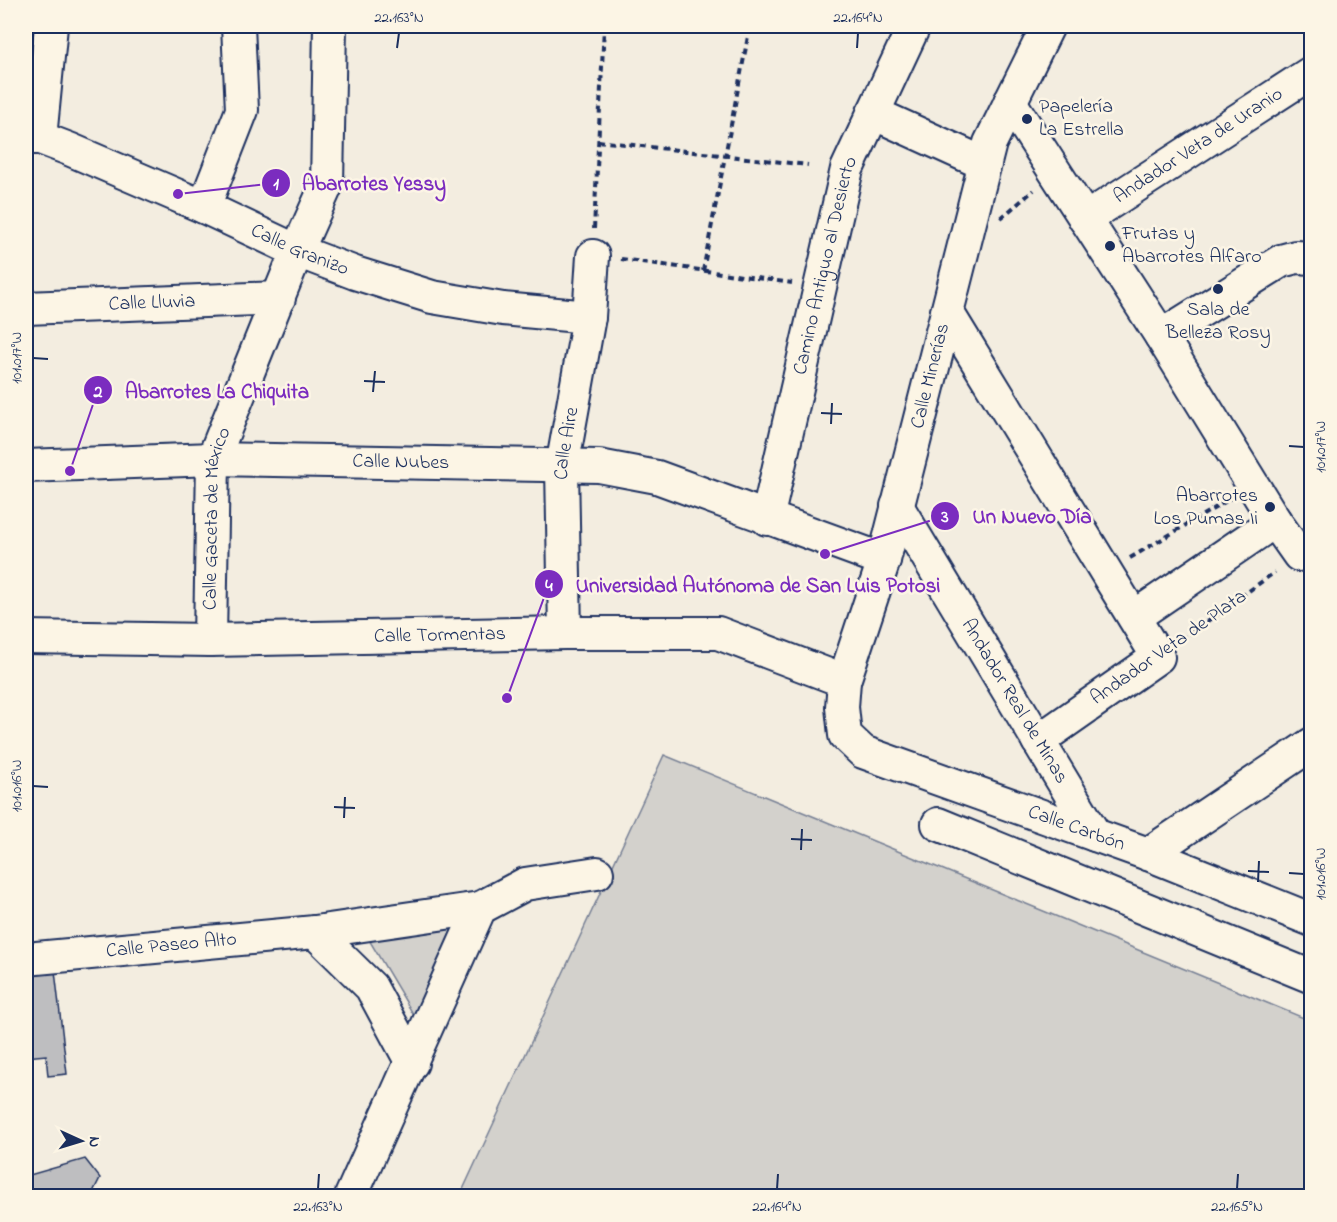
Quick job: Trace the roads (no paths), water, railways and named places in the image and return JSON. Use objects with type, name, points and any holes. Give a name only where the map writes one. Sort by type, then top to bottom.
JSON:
[{"type":"street","points":[[33,138],[51,26]]},
{"type":"street","points":[[204,207],[242,110],[238,26]]},
{"type":"street","name":"Calle Gaceta de México","points":[[210,640],[213,459],[297,251],[327,184],[330,26]]},
{"type":"street","name":"Camino Antiguo al Desierto","points":[[767,519],[847,169],[914,26]]},
{"type":"street","name":"Calle Minerías","points":[[845,735],[842,707],[844,681],[884,560],[990,143],[1048,26]]},
{"type":"street","name":"Andador Veta de Uranio","points":[[1085,219],[1311,72]]},
{"type":"street","points":[[1010,102],[1161,336],[1275,521],[1299,555]]},
{"type":"street","points":[[873,113],[985,164]]},
{"type":"street","name":"Calle Granizo","points":[[33,138],[204,207],[297,251],[355,273],[432,297],[503,309],[589,317]]},
{"type":"street","name":"Calle Aire","points":[[565,633],[562,467],[589,317],[593,256]]},
{"type":"street","points":[[1161,336],[1281,261],[1296,257],[1311,258]]},
{"type":"street","name":"Calle Lluvia","points":[[26,308],[279,298]]},
{"type":"street","points":[[947,312],[1134,617],[1275,521]]},
{"type":"street","name":"Calle Nubes","points":[[26,466],[213,459],[599,466],[657,477],[884,560]]},
{"type":"street","name":"Andador Real de Minas","points":[[897,506],[1095,836]]},
{"type":"street","name":"Andador Veta de Plata","points":[[1038,741],[1158,657],[1134,617]]},
{"type":"street","name":"Calle Tormentas","points":[[26,637],[210,640],[565,633],[718,633],[844,681]]},
{"type":"street","name":"Calle Carbón","points":[[845,735],[863,752],[1148,854],[1308,915]]},
{"type":"street","points":[[1148,854],[1311,744]]},
{"type":"street","points":[[938,824],[1311,976]]},
{"type":"street","name":"Calle Paseo Alto","points":[[26,959],[315,932],[480,908],[525,884],[597,873]]},
{"type":"street","points":[[351,1197],[480,908]]},
{"type":"street","points":[[315,932],[371,987],[412,1063]]},
{"type":"place","name":"Papelería La Estrella","points":[[1027,119]]},
{"type":"place","name":"Abarrotes Yessy","points":[[178,194]]},
{"type":"place","name":"Frutas y Abarrotes Alfaro","points":[[1110,246]]},
{"type":"place","name":"Sala de Belleza Rosy","points":[[1218,289]]},
{"type":"place","name":"Abarrotes La Chiquita","points":[[70,471]]},
{"type":"place","name":"Abarrotes Los Pumas Ii","points":[[1270,507]]},
{"type":"place","name":"Un Nuevo Día","points":[[825,554]]},
{"type":"place","name":"Universidad Autónoma de San Luis Potosi","points":[[507,698]]}]
